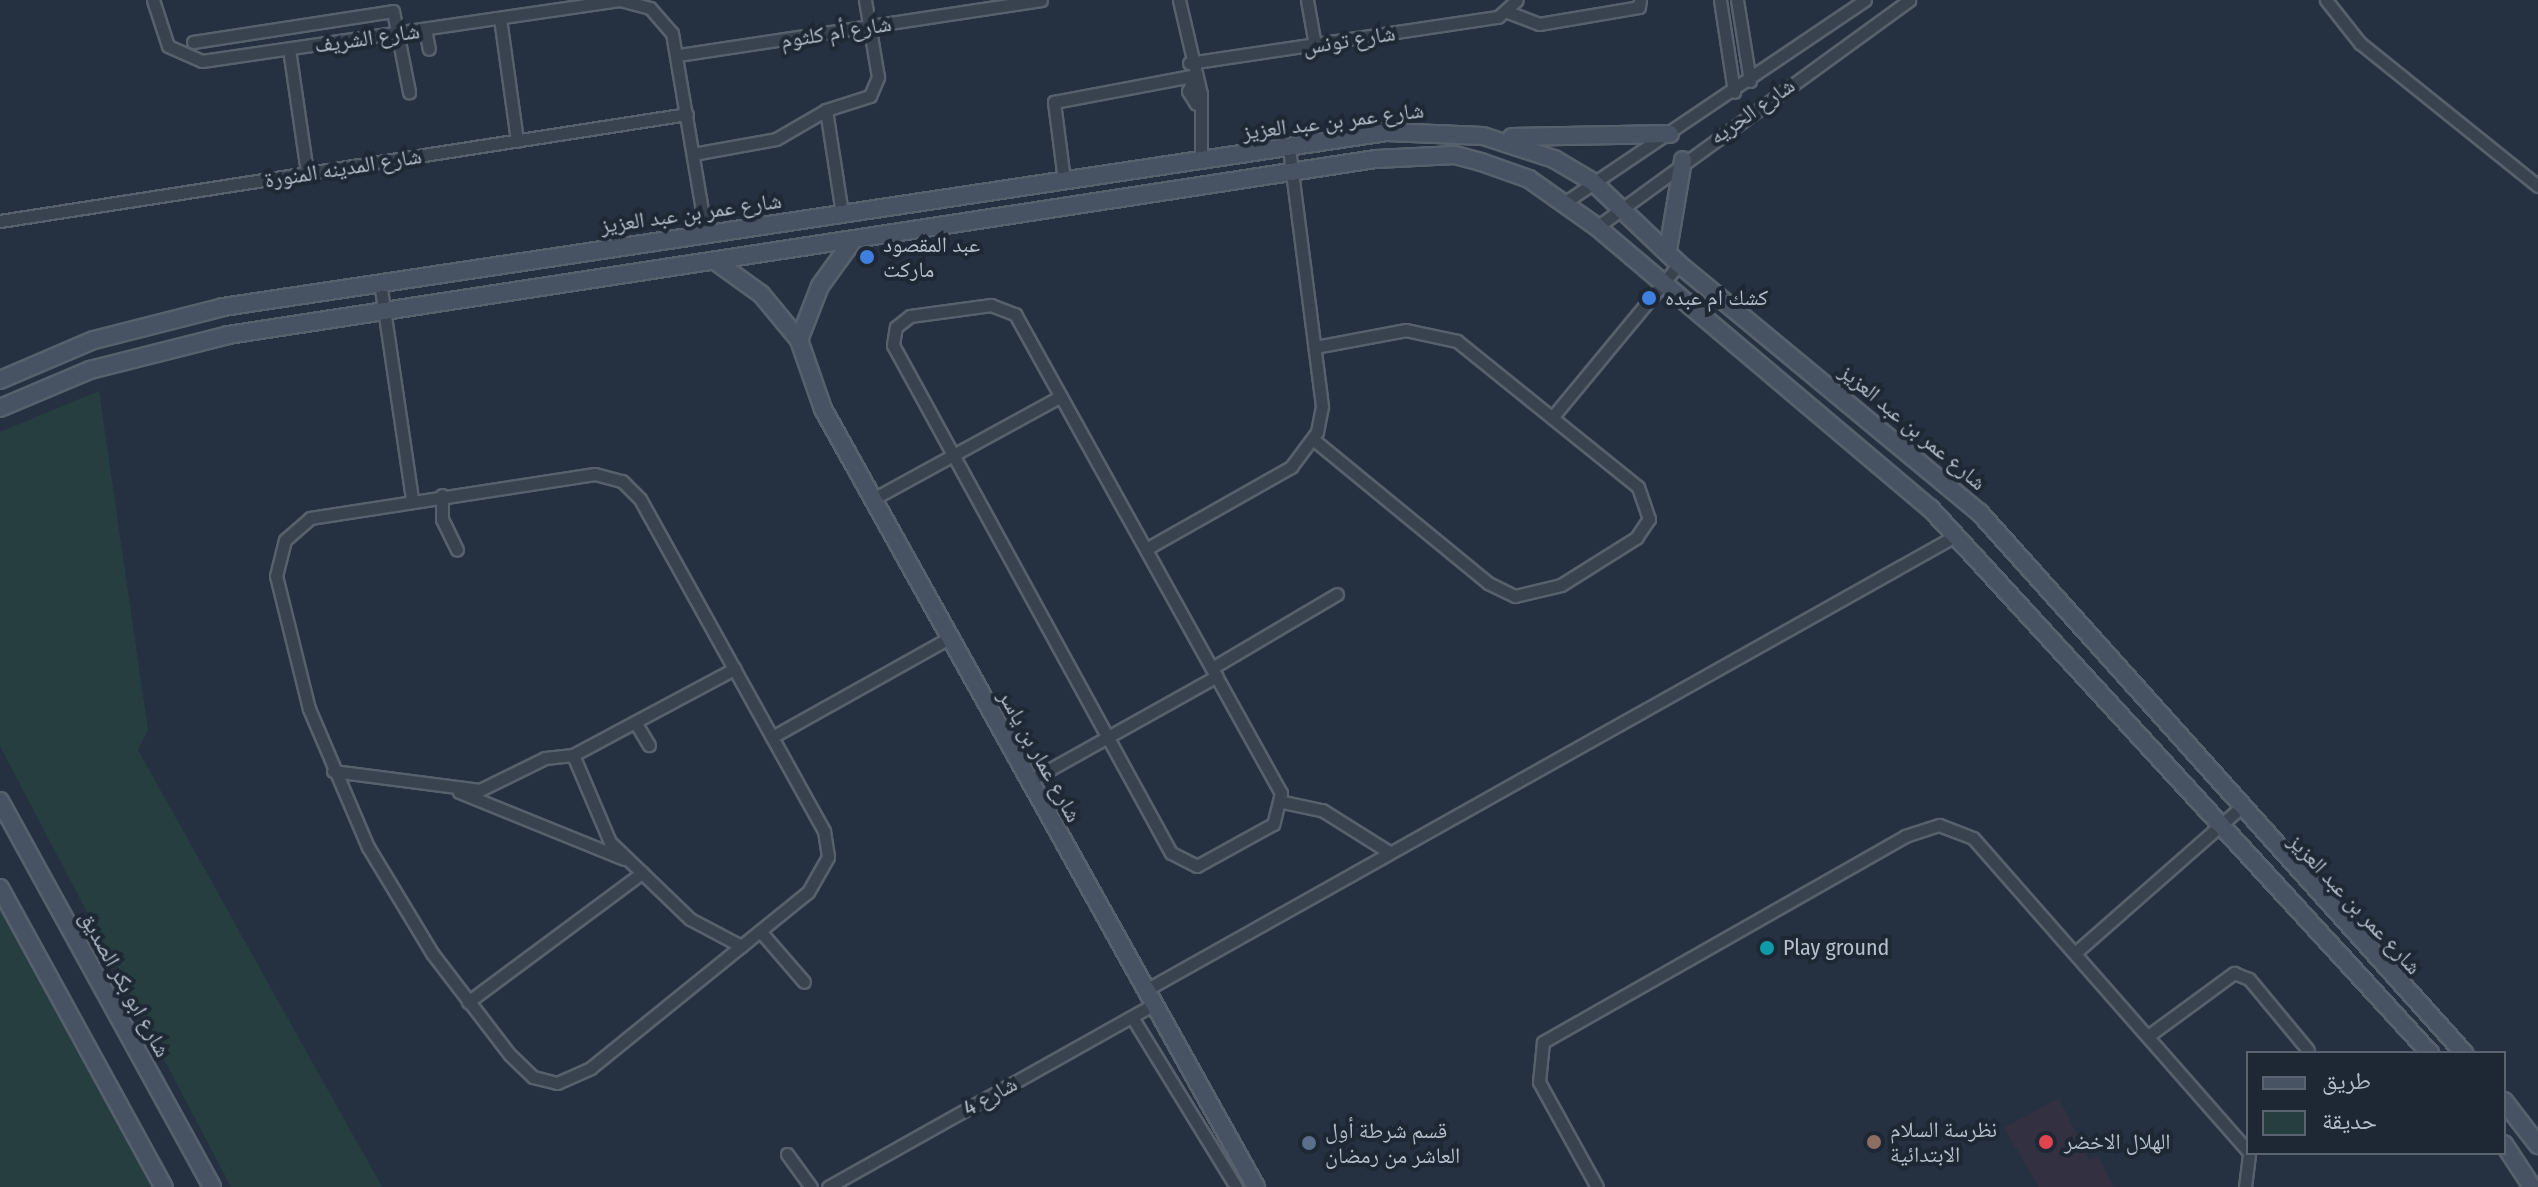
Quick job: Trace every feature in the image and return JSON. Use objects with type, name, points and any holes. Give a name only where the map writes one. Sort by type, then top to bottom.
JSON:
[{"type":"street","name":"شارع الشريف","points":[[153,0],[162,38],[185,58],[289,49],[619,0],[660,14],[678,55],[706,233]]},
{"type":"street","points":[[693,154],[776,139],[826,110],[875,91],[865,0]]},
{"type":"street","name":"شارع أم كلثوم","points":[[678,55],[1041,0]]},
{"type":"street","points":[[1179,0],[1192,78],[1188,91],[1196,104],[1201,160]]},
{"type":"street","points":[[1307,0],[1315,45]]},
{"type":"street","points":[[1517,0],[1508,12],[1539,24],[1610,6],[1639,7],[1640,0]]},
{"type":"street","points":[[1720,0],[1734,92]]},
{"type":"street","points":[[1737,0],[1750,81]]},
{"type":"street","name":"شارع الحريه","points":[[1564,203],[1734,92],[1865,0]]},
{"type":"street","name":"شارع الحريه","points":[[1597,227],[1683,160],[1909,0]]},
{"type":"street","points":[[2326,0],[2360,43],[2538,186]]},
{"type":"street","points":[[193,42],[391,10],[399,33],[409,92]]},
{"type":"street","name":"شارع تونس","points":[[1189,63],[1508,12]]},
{"type":"street","points":[[500,18],[517,141]]},
{"type":"street","points":[[425,29],[429,49]]},
{"type":"street","points":[[289,49],[307,173]]},
{"type":"street","points":[[1064,180],[1054,102],[1192,78]]},
{"type":"street","points":[[826,110],[842,213]]},
{"type":"street","name":"شارع المدينه المنورة","points":[[0,221],[687,114]]},
{"type":"street","name":"شارع عمر بن عبد العزيز","points":[[0,380],[180,316],[380,282],[1289,147],[1423,130],[1483,136],[1554,159],[1593,182],[1668,250],[1679,264],[1979,512],[2239,809],[2462,1051]]},
{"type":"street","points":[[1483,136],[1670,134]]},
{"type":"street","points":[[1146,549],[1291,467],[1314,440],[1322,406],[1289,147]]},
{"type":"street","name":"شارع عمر بن عبد العزيز","points":[[0,408],[90,370],[181,343],[1292,172],[1455,155],[1517,174],[1597,227],[1957,535],[2428,1051]]},
{"type":"street","points":[[1668,250],[1683,160]]},
{"type":"street","points":[[799,340],[820,286],[854,239]]},
{"type":"street","name":"شارع عمار بن ياسر","points":[[715,261],[761,294],[799,340],[816,393],[873,499],[1148,998],[1256,1187]]},
{"type":"street","points":[[1555,414],[1679,264]]},
{"type":"street","points":[[380,282],[412,500]]},
{"type":"street","points":[[1004,306],[1061,396],[1283,802],[1268,827],[1203,864],[1185,866],[1107,737],[893,345],[905,318],[1004,306]]},
{"type":"street","points":[[1314,440],[1494,588],[1531,597],[1636,538],[1650,514],[1643,492],[1555,414],[1478,353],[1437,333],[1400,331],[1315,347]]},
{"type":"street","points":[[873,499],[1061,396]]},
{"type":"street","points":[[595,474],[622,481],[640,499],[824,831],[828,857],[817,883],[591,1068],[557,1083],[523,1070],[468,1002],[397,898],[333,771],[279,609],[280,550],[310,518],[442,495],[595,474]]},
{"type":"street","points":[[442,495],[442,519],[457,550]]},
{"type":"street","name":"شارع 4","points":[[828,1187],[1132,1017],[1148,998],[1389,852],[1957,535]]},
{"type":"street","points":[[1029,781],[1107,737],[1337,594]]},
{"type":"street","points":[[772,737],[949,638]]},
{"type":"street","points":[[333,771],[455,790],[489,788],[545,758],[573,755],[734,669]]},
{"type":"street","points":[[635,722],[649,745]]},
{"type":"street","points":[[573,755],[604,833],[701,928],[741,946]]},
{"type":"street","points":[[455,790],[630,860]]},
{"type":"street","name":"شارع ابو بكر الصديق","points":[[0,801],[212,1187]]},
{"type":"street","points":[[1283,802],[1322,810],[1389,852]]},
{"type":"street","points":[[2075,953],[2239,809]]},
{"type":"street","points":[[1597,1187],[1539,1082],[1536,1053],[1543,1042],[1921,828],[1957,829],[1973,838],[2246,1149]]},
{"type":"street","points":[[468,1002],[642,873]]},
{"type":"street","points":[[0,888],[164,1187]]},
{"type":"street","points":[[760,931],[804,982]]},
{"type":"street","points":[[2148,1036],[2234,973],[2249,979],[2308,1050]]},
{"type":"street","points":[[1132,1017],[1236,1187]]},
{"type":"street","points":[[2506,1104],[2538,1145]]},
{"type":"street","points":[[2506,1147],[2532,1187]]},
{"type":"street","points":[[787,1154],[811,1187]]},
{"type":"street","points":[[2245,1187],[2249,1155]]},
{"type":"shaded area","name":"الهلال الاخضر","points":[[2059,1098],[2089,1159],[2098,1156],[2113,1187],[2039,1187],[2004,1128]]},
{"type":"green space","points":[[99,391],[148,730],[138,750],[382,1187],[231,1187],[0,746],[0,432]]},
{"type":"green space","points":[[0,906],[155,1187],[0,1187]]},
{"type":"place","name":"عبد المقصود ماركت","points":[[867,257]]},
{"type":"place","name":"كشك ام عبده","points":[[1649,298]]},
{"type":"place","name":"Play ground","points":[[1767,948]]},
{"type":"place","name":"نظرسة السلام الابتدائية","points":[[1874,1142]]},
{"type":"place","name":"الهلال الاخضر","points":[[2046,1142]]},
{"type":"place","name":"قسم شرطة أول العاشر من رمضان","points":[[1309,1143]]}]
